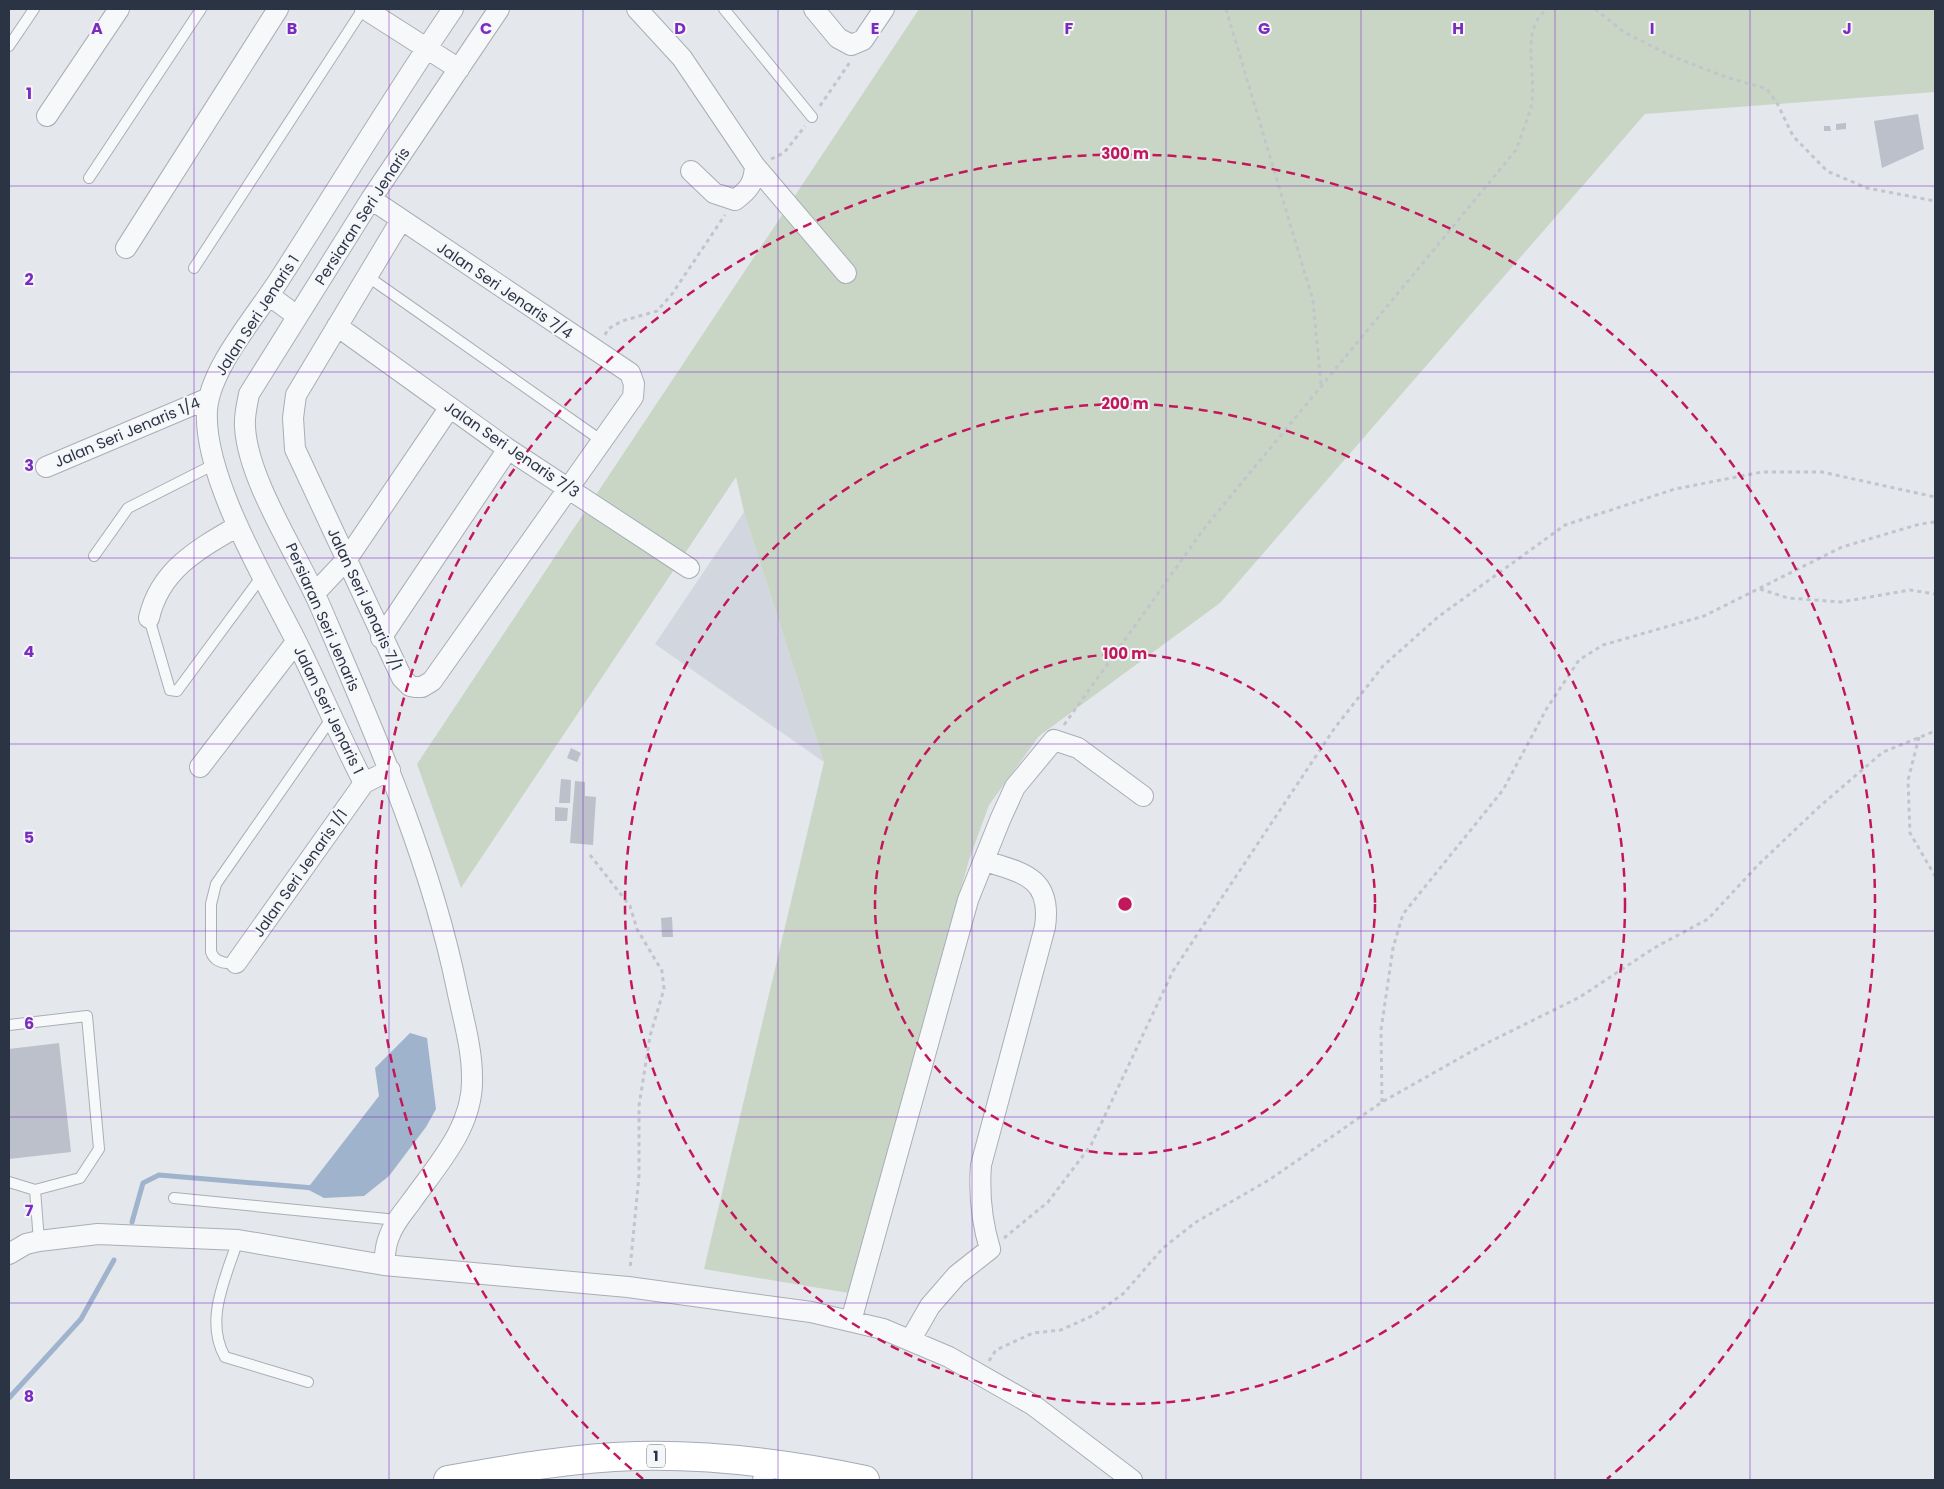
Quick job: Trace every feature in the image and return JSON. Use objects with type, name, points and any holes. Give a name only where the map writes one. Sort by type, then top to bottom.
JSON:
[{"type":"main road","name":"1","points":[[448,1480],[562,1461],[636,1456],[698,1457],[765,1471],[864,1480]]},
{"type":"street","points":[[47,116],[119,9]]},
{"type":"street","points":[[126,248],[278,9]]},
{"type":"street","points":[[364,9],[459,69]]},
{"type":"street","name":"Jalan Seri Jenaris 1","points":[[390,770],[364,783],[331,719],[296,642],[238,526],[215,464],[208,429],[209,398],[222,366],[270,296],[426,48],[453,9]]},
{"type":"street","name":"Persiaran Seri Jenaris","points":[[384,1265],[388,1238],[398,1220],[462,1128],[469,1108],[472,1079],[462,1015],[438,910],[390,770],[315,593],[261,485],[250,457],[245,425],[249,394],[371,199],[500,9]]},
{"type":"street","points":[[637,9],[682,58],[755,166],[846,273]]},
{"type":"street","points":[[814,9],[838,38],[851,45],[863,40],[884,9]]},
{"type":"street","points":[[692,171],[714,193],[735,200],[747,191],[754,180],[755,166]]},
{"type":"street","name":"Jalan Seri Jenaris 7/4","points":[[371,199],[630,373],[634,384]]},
{"type":"street","name":"Jalan Seri Jenaris 7/1","points":[[401,220],[296,395],[292,418],[295,449],[347,559],[381,638],[406,683],[410,686],[422,687],[432,681],[633,397],[634,384]]},
{"type":"street","points":[[270,296],[297,316]]},
{"type":"street","name":"Jalan Seri Jenaris 7/3","points":[[336,326],[508,449],[689,568]]},
{"type":"street","name":"Jalan Seri Jenaris 1/4","points":[[46,467],[209,398]]},
{"type":"street","points":[[315,593],[347,559],[450,407]]},
{"type":"street","points":[[381,638],[508,449]]},
{"type":"street","points":[[149,618],[152,604],[161,584],[172,571],[200,548],[238,526]]},
{"type":"street","points":[[200,767],[296,642]]},
{"type":"street","points":[[852,1321],[968,900],[1015,787],[1054,740],[1078,748],[1143,796]]},
{"type":"street","name":"Jalan Seri Jenaris 1/1","points":[[236,962],[364,783]]},
{"type":"street","points":[[911,1339],[930,1306],[958,1275],[990,1249],[980,1179],[981,1165],[1048,910],[1044,893],[1034,881],[1022,872],[985,861]]},
{"type":"street","points":[[9,1254],[26,1244],[40,1240],[98,1234],[238,1240],[384,1265],[628,1287],[811,1312],[852,1321],[911,1339],[981,1374],[1033,1405],[1132,1480]]},
{"type":"lane","points":[[9,46],[34,9]]},
{"type":"lane","points":[[89,178],[201,9]]},
{"type":"lane","points":[[194,268],[364,9]]},
{"type":"lane","points":[[724,9],[812,117]]},
{"type":"lane","points":[[367,276],[602,441]]},
{"type":"lane","points":[[94,556],[128,508],[215,464]]},
{"type":"lane","points":[[149,618],[170,690],[176,691],[262,576]]},
{"type":"lane","points":[[236,962],[223,963],[213,957],[211,952],[211,904],[216,884],[331,719]]},
{"type":"lane","points":[[9,1025],[86,1016],[99,1149],[80,1178],[35,1190],[9,1182]]},
{"type":"lane","points":[[35,1190],[40,1240]]},
{"type":"lane","points":[[174,1198],[398,1220]]},
{"type":"lane","points":[[238,1240],[221,1290],[215,1327],[218,1344],[225,1357],[308,1382]]},
{"type":"path","points":[[1226,9],[1313,301],[1321,384]]},
{"type":"path","points":[[1054,740],[1206,526],[1321,384],[1516,150],[1531,106],[1534,72],[1530,43],[1534,26],[1548,9]]},
{"type":"path","points":[[1595,9],[1624,32],[1672,56],[1726,77],[1767,89],[1777,103],[1793,136],[1827,171],[1867,188],[1935,201]]},
{"type":"path","points":[[596,351],[608,329],[622,321],[657,311],[672,294],[735,200]]},
{"type":"path","points":[[990,1249],[1048,1202],[1091,1145],[1173,971],[1334,729],[1383,666],[1438,617],[1565,525],[1675,489],[1762,472],[1822,472],[1935,497]]},
{"type":"path","points":[[1382,1102],[1381,1030],[1393,948],[1403,914],[1503,790],[1547,708],[1579,660],[1603,645],[1704,616],[1842,547],[1920,524],[1935,522]]},
{"type":"path","points":[[1759,589],[1788,598],[1841,602],[1910,590],[1935,594]]},
{"type":"path","points":[[981,1374],[996,1350],[1033,1333],[1061,1330],[1094,1315],[1124,1293],[1163,1248],[1196,1222],[1269,1180],[1382,1102],[1483,1045],[1580,996],[1654,948],[1708,919],[1765,858],[1883,752],[1919,736],[1935,732]]},
{"type":"path","points":[[1919,736],[1908,780],[1910,834],[1935,876]]},
{"type":"path","points":[[590,855],[630,906],[637,929],[662,971],[664,988],[650,1036],[639,1106],[639,1176],[628,1287]]},
{"type":"shaded area","points":[[744,512],[824,762],[655,644]]},
{"type":"green space","points":[[919,9],[1935,9],[1935,92],[1645,114],[1220,603],[1039,736],[989,805],[969,860],[849,1293],[704,1269],[824,762],[744,512],[736,477],[461,888],[417,764]]},
{"type":"water","points":[[410,1033],[427,1038],[436,1109],[426,1127],[389,1176],[364,1196],[324,1198],[307,1189],[379,1096],[375,1068]]},
{"type":"building","points":[[1918,114],[1924,149],[1882,168],[1874,121]]},
{"type":"building","points":[[1846,123],[1846,129],[1836,130],[1836,124]]},
{"type":"building","points":[[1824,126],[1830,126],[1831,131],[1824,131]]},
{"type":"building","points":[[571,748],[581,753],[577,762],[567,758]]},
{"type":"building","points":[[561,779],[571,780],[570,803],[559,803]]},
{"type":"building","points":[[575,781],[585,782],[585,796],[596,797],[593,845],[570,843]]},
{"type":"building","points":[[555,807],[568,808],[567,821],[555,821]]},
{"type":"building","points":[[672,917],[673,937],[662,937],[661,918]]},
{"type":"building","points":[[59,1043],[71,1152],[9,1159],[9,1049]]},
{"type":"waterway","points":[[132,1222],[143,1183],[159,1175],[314,1188]]},
{"type":"waterway","points":[[9,1398],[81,1319],[114,1260]]}]
